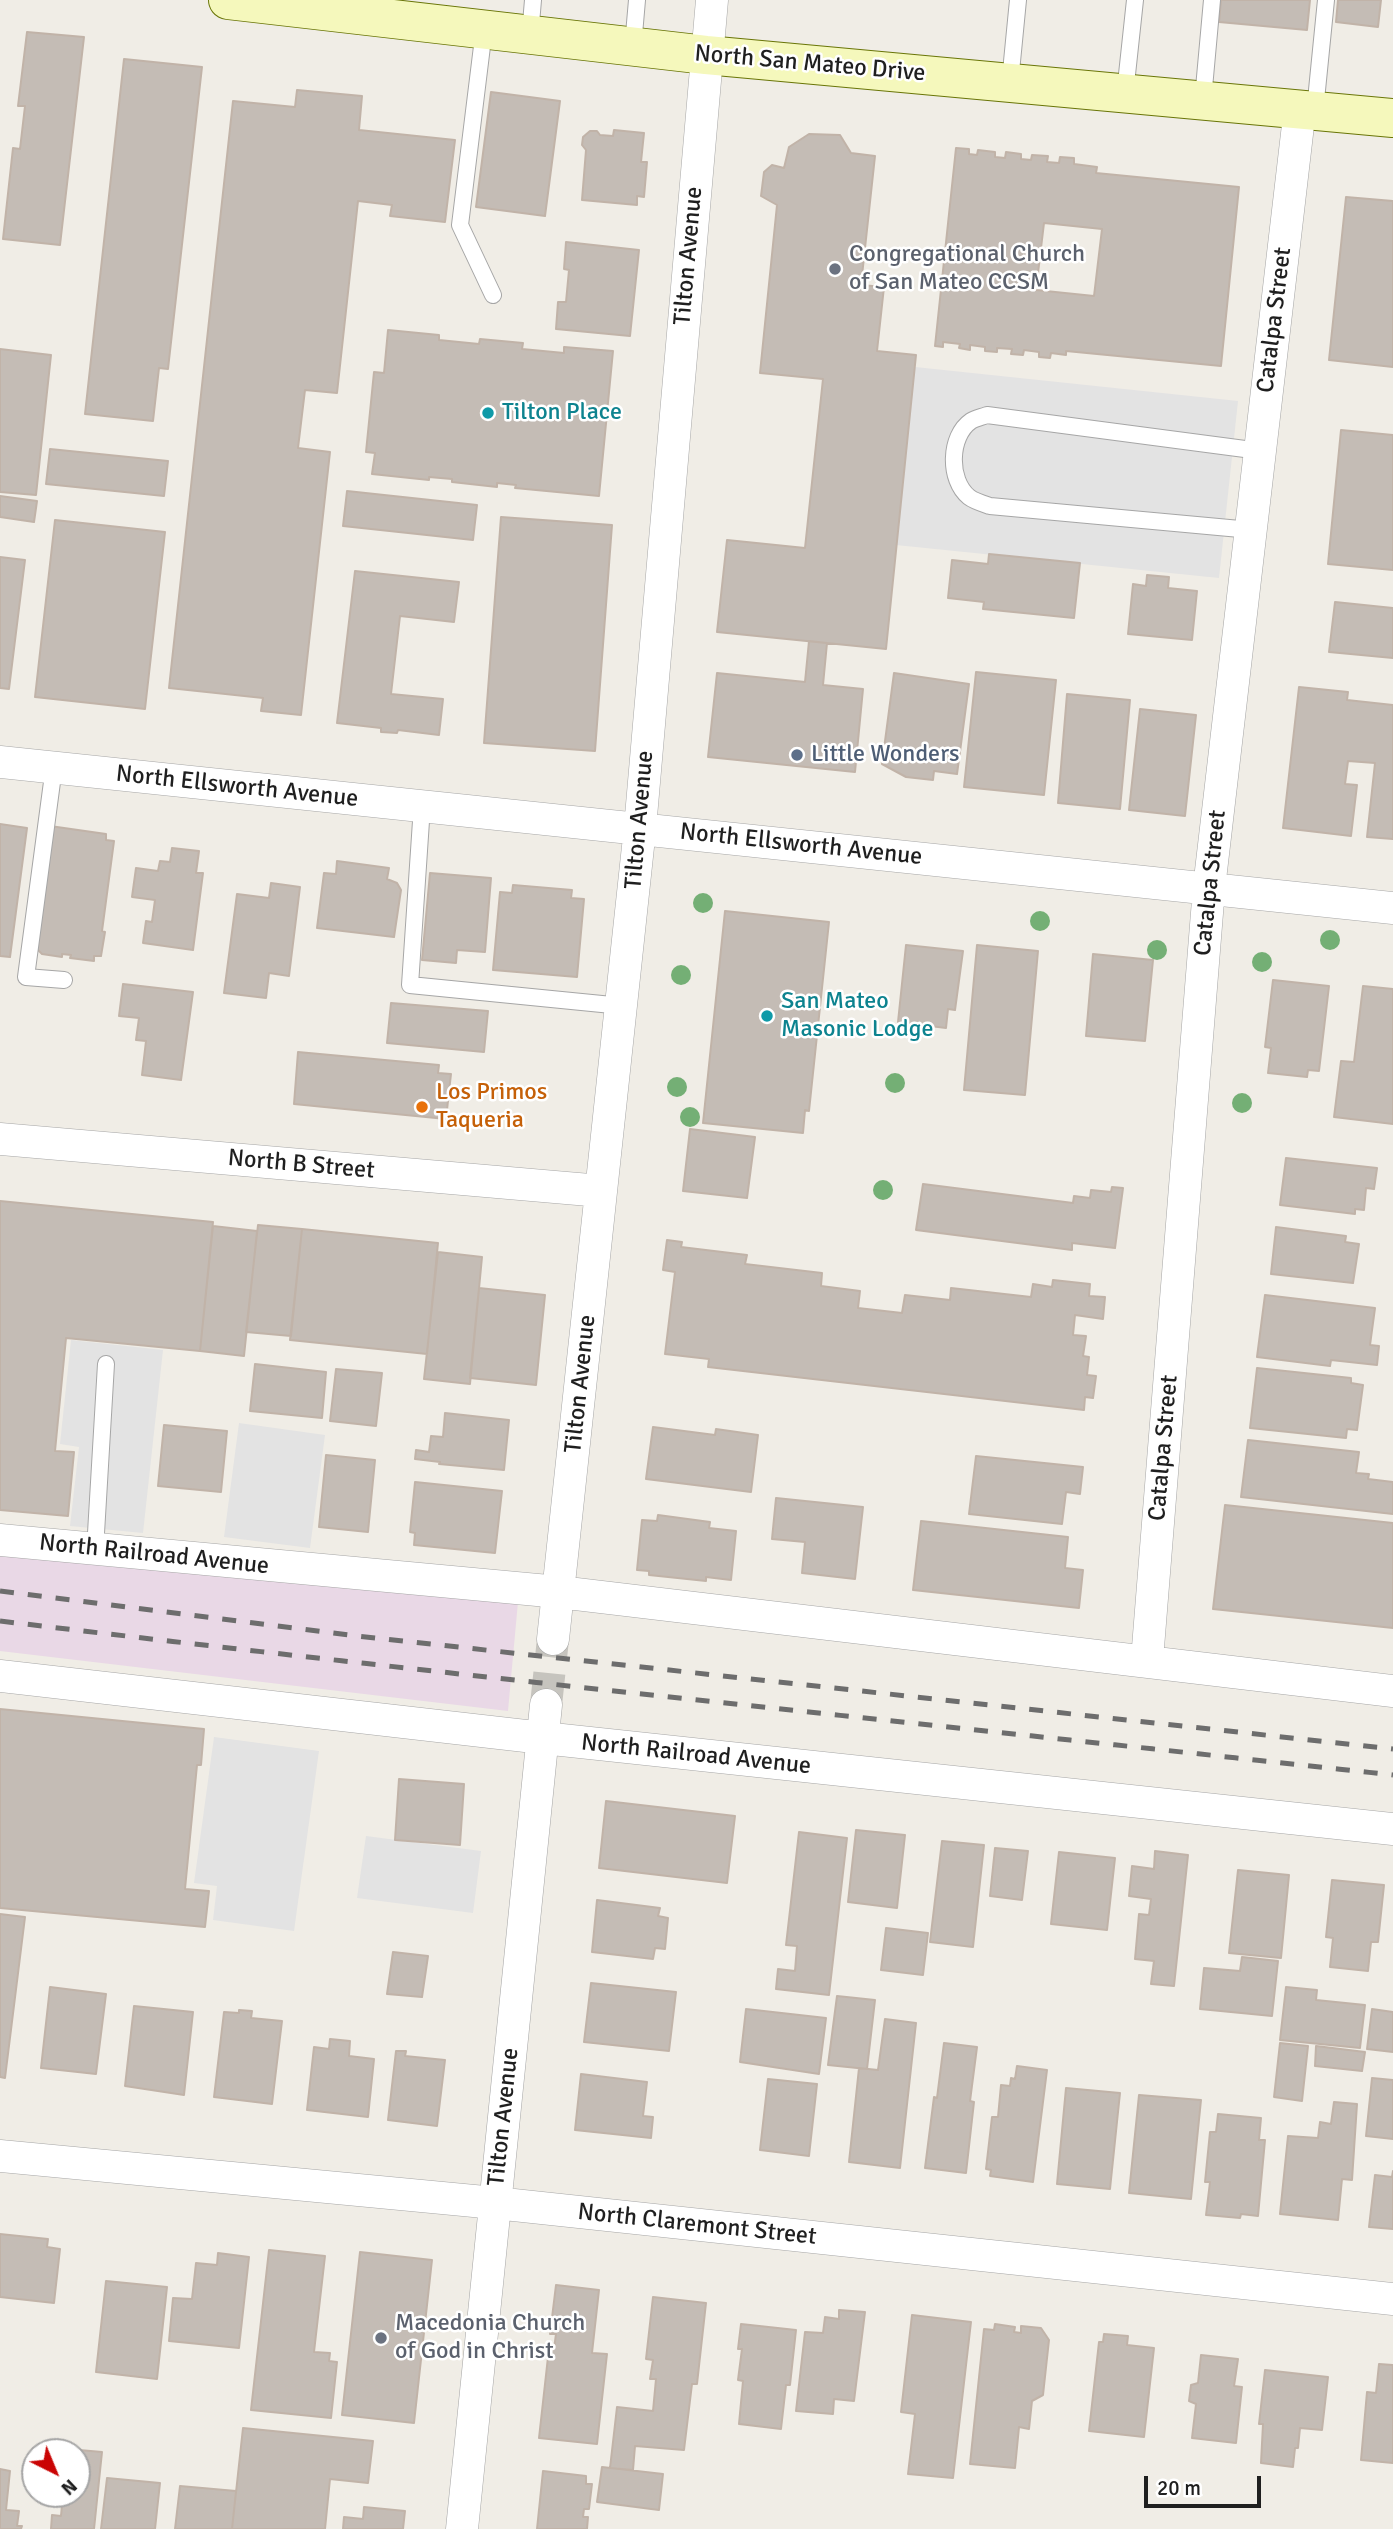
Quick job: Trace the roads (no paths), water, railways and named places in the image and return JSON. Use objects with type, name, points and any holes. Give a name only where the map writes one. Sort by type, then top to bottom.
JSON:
[{"type":"main road","name":"North San Mateo Drive","points":[[228,0],[484,30],[531,17],[633,47],[1393,118]]},
{"type":"street","name":"Tilton Avenue","points":[[553,1639],[640,828],[712,0]]},
{"type":"street","name":"Catalpa Street","points":[[1147,1660],[1209,888],[1260,451],[1307,109]]},
{"type":"street","name":"North Ellsworth Avenue","points":[[0,762],[1393,908]]},
{"type":"street","name":"North B Street","points":[[0,1139],[601,1191]]},
{"type":"street","name":"North Railroad Avenue","points":[[0,1539],[559,1592],[1393,1691]]},
{"type":"street","name":"North Railroad Avenue","points":[[0,1676],[543,1738],[1393,1829]]},
{"type":"street","name":"Tilton Avenue","points":[[462,2529],[546,1705]]},
{"type":"street","name":"North Claremont Street","points":[[0,2156],[495,2203],[1393,2299]]},
{"type":"lane","points":[[633,47],[637,0]]},
{"type":"lane","points":[[1010,82],[1018,0]]},
{"type":"lane","points":[[1125,93],[1135,0]]},
{"type":"lane","points":[[1203,99],[1212,0]]},
{"type":"lane","points":[[1307,109],[1326,0]]},
{"type":"lane","points":[[484,30],[460,225],[493,295]]},
{"type":"lane","points":[[1251,530],[990,506],[968,497],[957,480],[953,464],[958,439],[970,422],[987,415],[1260,451]]},
{"type":"lane","points":[[54,767],[26,977],[64,981]]},
{"type":"lane","points":[[422,806],[410,985],[622,1006]]},
{"type":"lane","points":[[95,1550],[106,1364]]},
{"type":"tunnel","points":[[546,1705],[553,1639]]},
{"type":"railway","points":[[0,1591],[357,1636],[1393,1749]]},
{"type":"railway","points":[[0,1621],[522,1681],[1393,1775]]},
{"type":"place","name":"Congregational Church of San Mateo CCSM","points":[[835,269]]},
{"type":"place","name":"Tilton Place","points":[[488,413]]},
{"type":"place","name":"Little Wonders","points":[[797,755]]},
{"type":"place","name":"San Mateo Masonic Lodge","points":[[767,1016]]},
{"type":"place","name":"Los Primos Taqueria","points":[[422,1107]]},
{"type":"place","name":"Macedonia Church of God in Christ","points":[[381,2338]]}]
